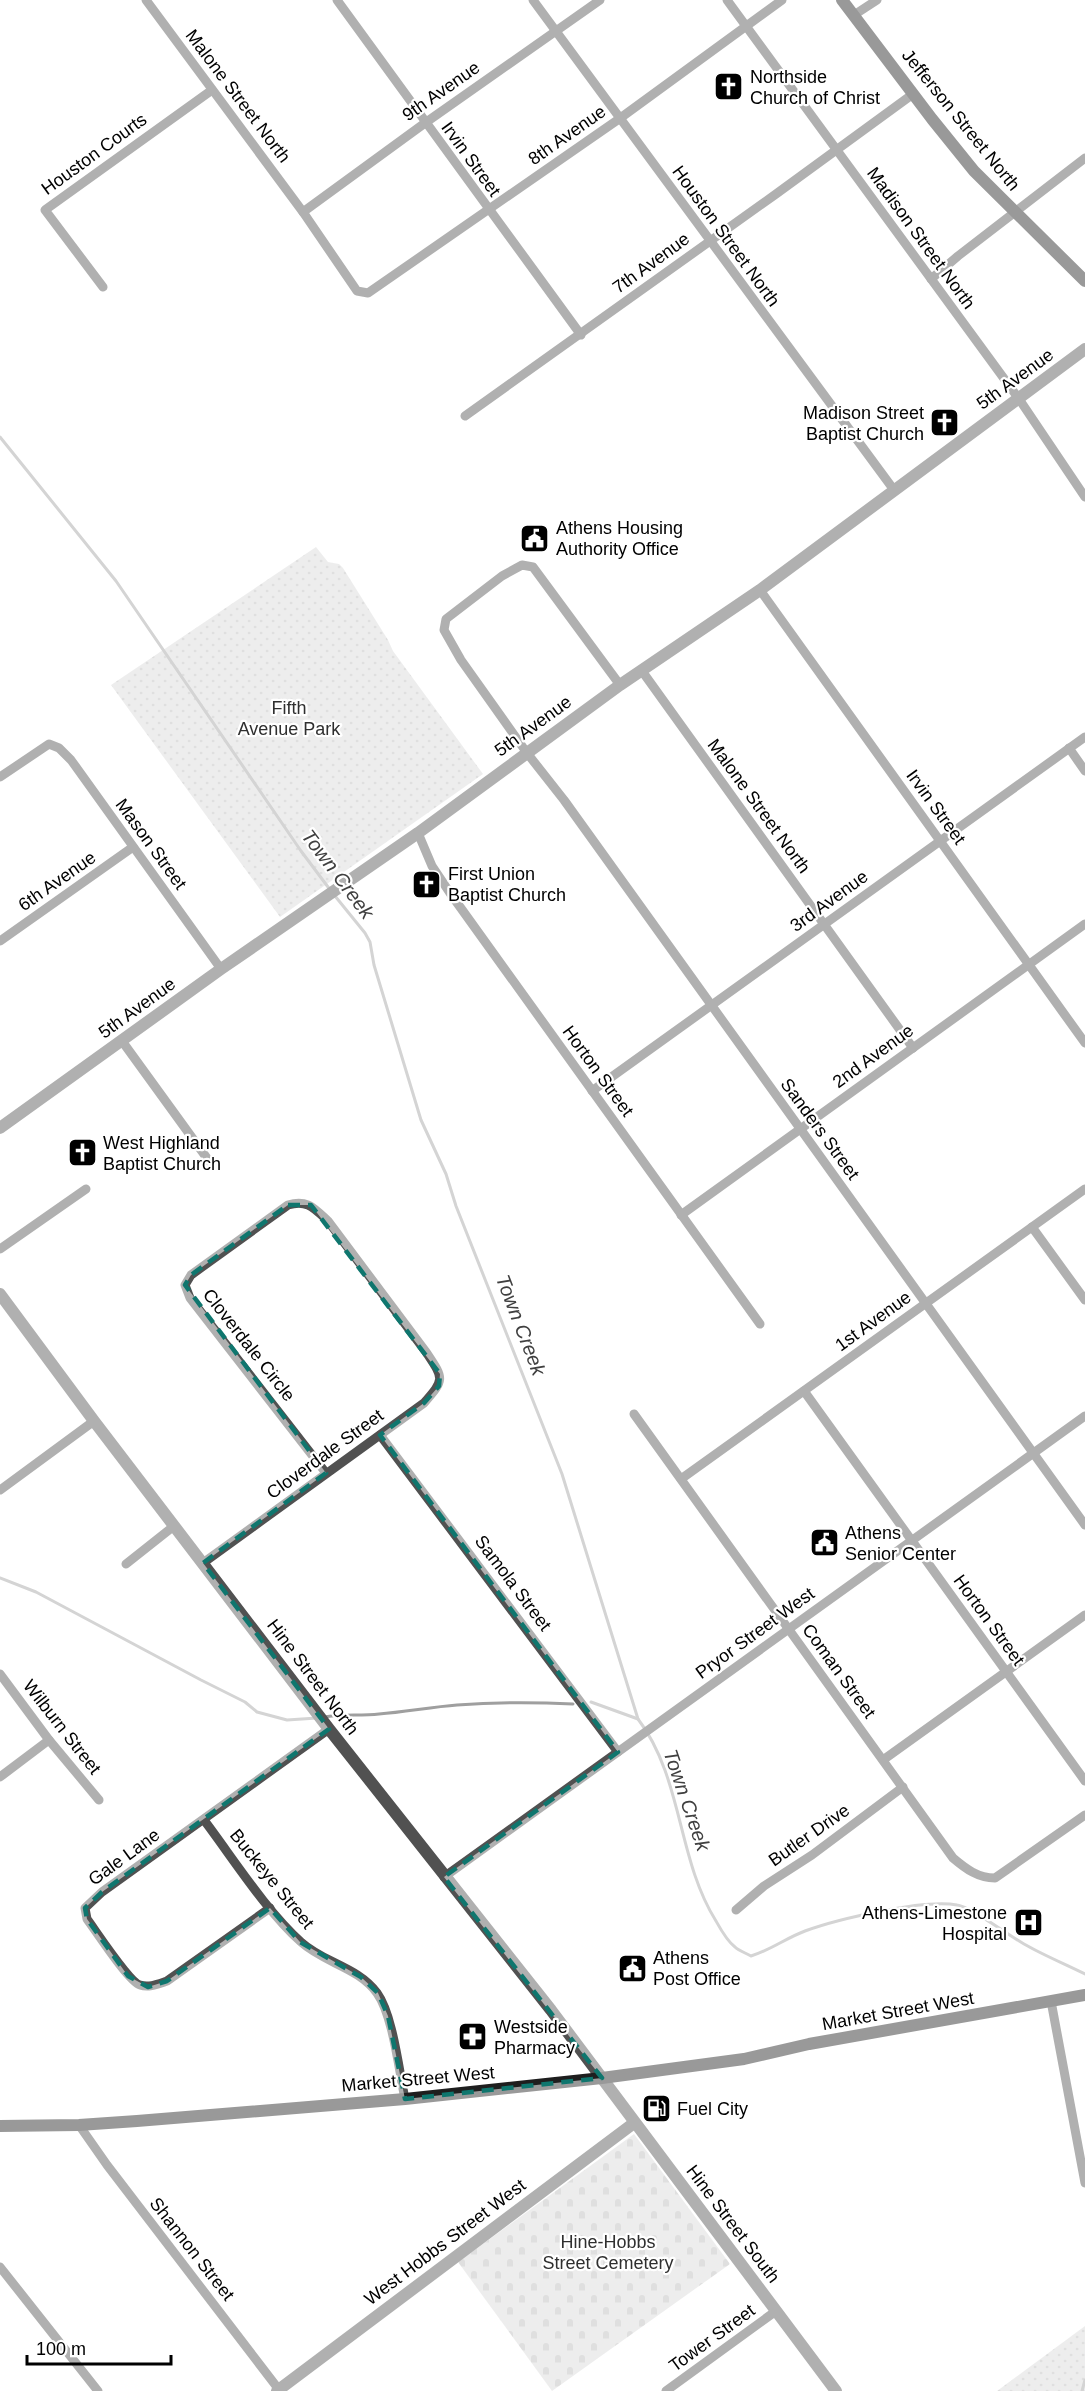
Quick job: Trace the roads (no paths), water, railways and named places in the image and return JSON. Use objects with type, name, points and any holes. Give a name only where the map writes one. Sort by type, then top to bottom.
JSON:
[{"type":"main road","name":"Jefferson Street North","points":[[842,0],[974,171],[1085,281]]},
{"type":"main road","name":"Market Street West","points":[[0,2126],[79,2125],[405,2099],[602,2078],[744,2059],[809,2044],[1080,1996]]},
{"type":"street","name":"Malone Street North","points":[[146,0],[303,212],[357,291],[368,293]]},
{"type":"street","name":"Irvin Street","points":[[337,0],[580,335]]},
{"type":"street","name":"Houston Street North","points":[[533,0],[894,490]]},
{"type":"street","name":"9th Avenue","points":[[303,212],[600,0]]},
{"type":"street","name":"Madison Street North","points":[[727,0],[1019,399],[1085,497]]},
{"type":"street","name":"8th Avenue","points":[[368,293],[619,118],[782,0]]},
{"type":"street","points":[[854,15],[877,0]]},
{"type":"street","name":"Houston Courts","points":[[103,287],[45,210],[212,90]]},
{"type":"street","name":"7th Avenue","points":[[465,416],[913,94]]},
{"type":"street","points":[[931,279],[1085,158]]},
{"type":"street","name":"5th Avenue","points":[[0,1128],[221,969],[418,833],[620,685],[760,590],[1085,349]]},
{"type":"street","name":"Sanders Street","points":[[620,685],[533,567],[522,565],[502,576],[446,619],[444,630],[461,660],[1085,1525]]},
{"type":"street","name":"Irvin Street","points":[[760,590],[1085,1043]]},
{"type":"street","name":"Malone Street North","points":[[642,671],[913,1048]]},
{"type":"street","name":"3rd Avenue","points":[[592,1091],[1085,737]]},
{"type":"street","name":"Mason Street","points":[[0,777],[49,744],[59,748],[71,760],[221,969]]},
{"type":"street","points":[[1069,748],[1085,771]]},
{"type":"street","name":"Horton Street","points":[[418,833],[432,866],[450,893],[760,1324]]},
{"type":"street","name":"6th Avenue","points":[[0,941],[133,847]]},
{"type":"street","name":"2nd Avenue","points":[[681,1215],[1085,924]]},
{"type":"street","points":[[122,1041],[208,1161]]},
{"type":"street","points":[[0,1249],[86,1189]]},
{"type":"street","name":"1st Avenue","points":[[681,1479],[1085,1189]]},
{"type":"street","name":"Cloverdale Circle","points":[[326,1473],[190,1298],[185,1286],[191,1275],[288,1205],[300,1202],[311,1205],[328,1221],[430,1358]]},
{"type":"street","points":[[1032,1227],[1085,1300]]},
{"type":"street","name":"Hine Street North","points":[[0,1294],[329,1729],[602,2078]]},
{"type":"street","name":"Cloverdale Street","points":[[203,1563],[424,1403],[439,1386],[440,1374],[430,1358]]},
{"type":"street","name":"Horton Street","points":[[804,1391],[1085,1781]]},
{"type":"street","name":"Coman Street","points":[[634,1414],[953,1858],[968,1870],[985,1878],[995,1878],[1085,1815]]},
{"type":"street","name":"Pryor Street West","points":[[444,1877],[1085,1416]]},
{"type":"street","points":[[0,1490],[94,1421]]},
{"type":"street","name":"Samola Street","points":[[380,1435],[618,1752]]},
{"type":"street","points":[[126,1564],[174,1526]]},
{"type":"street","points":[[883,1760],[1085,1615]]},
{"type":"street","name":"Wilburn Street","points":[[0,1674],[49,1740],[99,1800]]},
{"type":"street","name":"Gale Lane","points":[[270,1908],[167,1981],[148,1987],[137,1984],[128,1976],[87,1919],[85,1908],[102,1892],[329,1729]]},
{"type":"street","points":[[0,1777],[49,1740]]},
{"type":"street","name":"Butler Drive","points":[[736,1910],[764,1886],[812,1855],[903,1787]]},
{"type":"street","name":"Buckeye Street","points":[[204,1820],[270,1908],[300,1942],[319,1956],[361,1977],[378,1994],[388,2016],[405,2099]]},
{"type":"street","points":[[1050,2001],[1085,2183]]},
{"type":"street","name":"Hine Street South","points":[[602,2078],[836,2391]]},
{"type":"street","name":"West Hobbs Street West","points":[[279,2390],[634,2123]]},
{"type":"street","name":"Shannon Street","points":[[79,2125],[114,2175],[279,2390]]},
{"type":"street","points":[[0,2267],[98,2391]]},
{"type":"street","name":"Tower Street","points":[[666,2391],[776,2311]]},
{"type":"waterway","name":"Town Creek","points":[[0,437],[116,581],[301,851],[331,891]]},
{"type":"waterway","name":"Town Creek","points":[[335,896],[370,942],[374,965],[421,1120],[446,1174],[456,1206],[562,1474],[638,1719],[653,1742],[664,1767],[694,1872],[703,1897],[724,1935],[729,1942],[751,1956],[805,1931],[838,1921],[903,1907],[957,1905],[980,1916],[1031,1948],[1085,1974]]},
{"type":"waterway","points":[[0,1578],[36,1592],[245,1702],[257,1712],[287,1720],[317,1718]]},
{"type":"waterway","points":[[591,1702],[638,1719]]},
{"type":"waterway","points":[[324,1717],[379,1714],[472,1704],[573,1704]]},
{"type":"waterway","points":[[1082,2391],[1085,2380]]},
{"type":"place","name":"Northside Church of Christ","points":[[729,87]]},
{"type":"place","name":"Madison Street Baptist Church","points":[[945,423]]},
{"type":"place","name":"Athens Housing Authority Office","points":[[535,538]]},
{"type":"place","name":"First Union Baptist Church","points":[[427,884]]},
{"type":"place","name":"West Highland Baptist Church","points":[[82,1153]]},
{"type":"place","name":"Athens Senior Center","points":[[824,1543]]},
{"type":"place","name":"Athens-Limestone Hospital","points":[[1028,1923]]},
{"type":"place","name":"Athens Post Office","points":[[632,1968]]},
{"type":"place","name":"Westside Pharmacy","points":[[473,2037]]},
{"type":"place","name":"Fuel City","points":[[656,2109]]},
{"type":"park label","name":"Fifth Avenue Park","points":[[289,718]]},
{"type":"park label","name":"Hine-Hobbs Street Cemetery","points":[[608,2252]]}]
